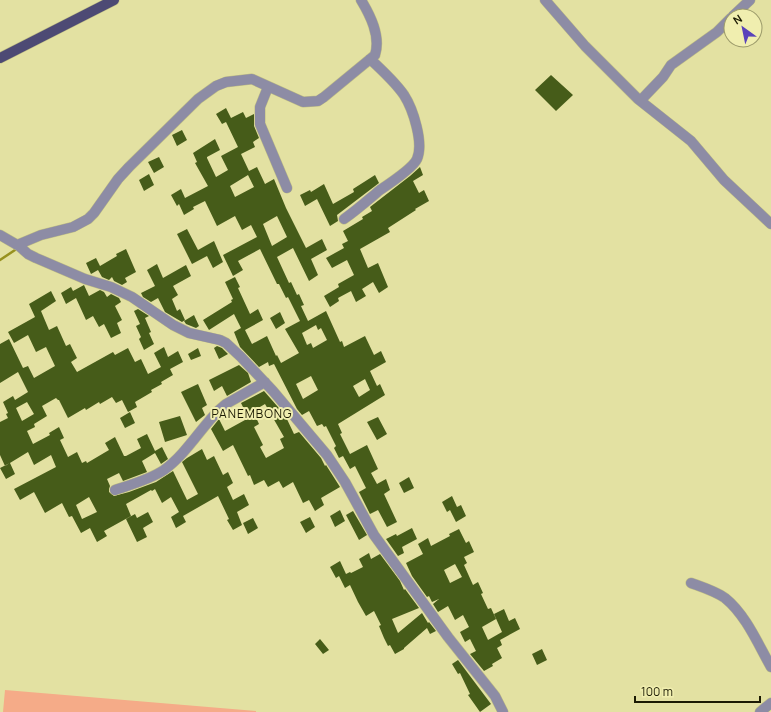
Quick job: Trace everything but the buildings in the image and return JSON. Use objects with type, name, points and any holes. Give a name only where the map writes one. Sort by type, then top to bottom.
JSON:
[{"type":"main road","points":[[0,58],[114,0]]},
{"type":"street","points":[[18,246],[41,235],[83,223],[94,213],[118,179],[129,167],[198,99],[216,86],[226,82],[252,79],[268,88],[303,102],[318,101],[373,62],[376,50],[374,25],[361,0]]},
{"type":"street","points":[[546,0],[585,46],[641,100],[691,141],[724,180],[771,224]]},
{"type":"street","points":[[742,8],[750,0]]},
{"type":"street","points":[[641,100],[663,77],[671,65],[717,32],[723,26]]},
{"type":"street","points":[[344,219],[404,173],[415,163],[418,158],[420,145],[415,122],[404,96],[390,78],[373,62]]},
{"type":"street","points":[[268,88],[260,107],[260,124],[287,188]]},
{"type":"street","points":[[0,235],[28,254],[85,279],[111,287],[132,297],[173,325],[183,330],[220,340],[236,352],[265,382],[314,439],[336,468],[374,535],[453,643],[491,691],[503,712]]},
{"type":"street","points":[[115,490],[164,470],[219,410],[226,404],[265,382]]},
{"type":"street","points":[[691,583],[716,592],[734,608],[746,623],[771,667]]},
{"type":"street","points":[[760,712],[771,703]]},
{"type":"shaded area","points":[[5,690],[256,711],[256,712],[3,712]]},
{"type":"waterway","points":[[0,260],[18,248]]},
{"type":"district","name":"PANEMBONG","points":[[252,414]]}]
